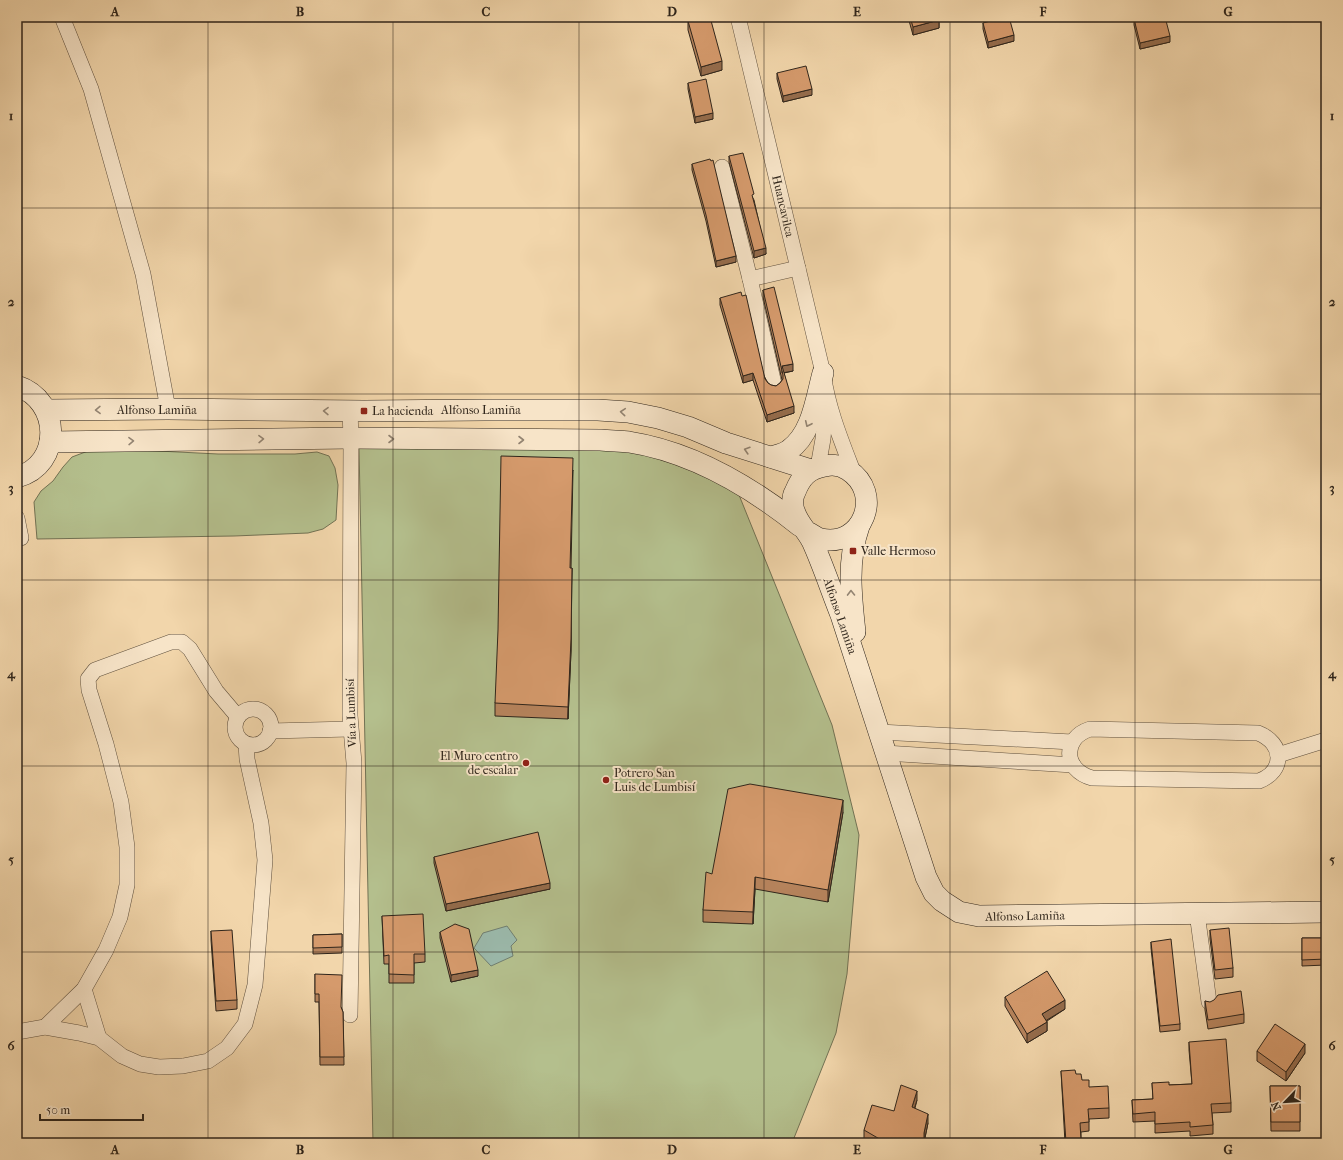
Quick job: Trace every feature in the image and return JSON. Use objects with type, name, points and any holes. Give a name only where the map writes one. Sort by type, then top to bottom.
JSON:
[{"type":"street","points":[[62,17],[91,89],[141,266],[168,409]]},
{"type":"street","name":"Huancavilca","points":[[738,17],[823,373],[826,394],[826,414],[815,468]]},
{"type":"street","points":[[722,167],[774,384]]},
{"type":"street","points":[[750,279],[798,268]]},
{"type":"street","points":[[771,457],[788,451],[798,442],[810,422],[823,373]]},
{"type":"street","points":[[17,386],[25,388],[37,398],[46,410],[51,425],[50,442],[44,457],[34,469],[17,478]]},
{"type":"street","name":"Huancavilca","points":[[826,394],[854,474]]},
{"type":"street","name":"Alfonso Lamiña","points":[[46,410],[598,410],[628,412],[658,418],[688,427],[726,443],[771,457],[815,468]]},
{"type":"street","name":"Vía a Lumbisí","points":[[350,411],[350,728],[354,763],[350,1015]]},
{"type":"street","name":"Alfonso Lamiña","points":[[50,442],[351,438],[601,440],[628,442],[666,451],[720,473],[748,488],[776,506],[804,529],[841,615],[926,877],[934,893],[942,901],[958,912],[979,916],[1326,912]]},
{"type":"street","points":[[827,465],[846,468],[854,474],[863,485],[867,499],[866,513],[859,526],[848,535],[834,540],[820,539],[804,529],[794,511],[793,495],[799,481],[815,468],[827,465]]},
{"type":"street","points":[[17,518],[21,538]]},
{"type":"street","name":"Alfonso Lamiña","points":[[859,526],[853,551],[851,573],[852,601],[856,639],[868,701]]},
{"type":"street","points":[[45,1027],[84,988],[106,950],[120,917],[127,886],[127,847],[121,802],[106,744],[89,690],[88,679],[95,670],[171,642],[182,642],[190,649],[216,691],[238,717]]},
{"type":"street","points":[[252,709],[260,710],[266,716],[270,723],[270,731],[267,738],[261,743],[254,745],[246,744],[238,737],[235,727],[238,717],[244,712],[252,709]]},
{"type":"street","points":[[270,731],[350,728]]},
{"type":"street","points":[[1090,729],[1258,733],[1266,736],[1272,741],[1276,747],[1278,762],[1276,769],[1266,779],[1259,781],[1092,778],[1084,776],[1073,765],[1070,758],[1072,742],[1077,736],[1090,729]]},
{"type":"street","points":[[879,732],[1072,742]]},
{"type":"street","points":[[1278,755],[1326,740]]},
{"type":"street","points":[[17,1032],[45,1027],[62,1029],[99,1038],[122,1056],[140,1064],[159,1067],[183,1066],[208,1061],[227,1048],[245,1024],[255,986],[265,860],[261,823],[247,759],[246,744]]},
{"type":"street","points":[[885,753],[1073,765]]},
{"type":"street","points":[[1198,913],[1209,1002]]},
{"type":"street","points":[[84,988],[99,1038]]},
{"type":"green space","name":"Potrero San Luis de Lumbisí","points":[[628,442],[737,490],[832,725],[859,835],[847,974],[836,1033],[792,1143],[373,1143],[359,447]]},
{"type":"green space","points":[[138,450],[218,454],[295,454],[317,452],[329,456],[335,468],[338,485],[336,520],[323,529],[308,533],[234,536],[37,539],[34,502],[41,491],[53,481],[72,457],[88,451]]},
{"type":"shaded area","points":[[507,926],[517,940],[511,946],[513,956],[491,966],[474,948],[483,933]]},
{"type":"building","points":[[703,17],[710,17],[722,61],[701,67],[688,21]]},
{"type":"building","points":[[910,17],[939,17],[939,20],[913,27]]},
{"type":"building","points":[[1009,17],[1014,35],[988,42],[983,23]]},
{"type":"building","points":[[1140,17],[1165,17],[1170,36],[1140,43],[1134,19]]},
{"type":"building","points":[[806,66],[812,89],[783,96],[777,73]]},
{"type":"building","points":[[706,79],[713,113],[695,117],[688,83]]},
{"type":"building","points":[[743,153],[766,248],[754,251],[729,156]]},
{"type":"building","points":[[710,159],[711,161],[713,160],[736,256],[716,261],[706,215],[692,164]]},
{"type":"building","points":[[774,287],[793,364],[782,366],[794,406],[767,415],[753,373],[743,376],[720,298],[741,292],[742,296],[746,295],[765,379],[771,385],[776,386],[783,379],[783,375],[763,290]]},
{"type":"building","points":[[501,456],[573,458],[570,568],[572,568],[571,639],[568,707],[495,703],[498,630]]},
{"type":"building","points":[[750,784],[843,800],[828,890],[755,877],[753,912],[703,910],[706,872],[712,874],[728,789]]},
{"type":"building","points":[[538,832],[550,883],[446,904],[434,857]]},
{"type":"building","points":[[423,914],[425,954],[414,954],[414,975],[389,974],[389,955],[384,956],[382,916]]},
{"type":"building","points":[[455,924],[469,929],[478,970],[451,975],[440,932]]},
{"type":"building","points":[[1229,928],[1233,968],[1215,970],[1210,930]]},
{"type":"building","points":[[232,930],[237,1000],[216,1001],[211,931]]},
{"type":"building","points":[[342,934],[342,947],[313,948],[313,935]]},
{"type":"building","points":[[1302,938],[1326,938],[1326,959],[1302,960]]},
{"type":"building","points":[[1171,939],[1180,1024],[1160,1026],[1151,942]]},
{"type":"building","points":[[1047,971],[1065,1000],[1042,1014],[1047,1022],[1027,1034],[1005,997]]},
{"type":"building","points":[[315,974],[342,975],[341,1007],[343,1012],[344,1057],[320,1057],[319,994],[315,994]]},
{"type":"building","points":[[1241,991],[1244,1014],[1208,1020],[1205,1001],[1210,1002],[1218,995]]},
{"type":"building","points":[[1275,1024],[1305,1044],[1286,1072],[1257,1051]]},
{"type":"building","points":[[1226,1039],[1231,1103],[1211,1104],[1213,1125],[1190,1127],[1190,1122],[1155,1124],[1155,1112],[1133,1114],[1132,1100],[1153,1099],[1152,1083],[1169,1082],[1169,1085],[1192,1084],[1189,1042]]},
{"type":"building","points":[[1075,1070],[1076,1074],[1081,1074],[1082,1080],[1089,1080],[1089,1087],[1108,1086],[1109,1108],[1088,1109],[1089,1122],[1080,1123],[1081,1140],[1066,1142],[1061,1071]]},
{"type":"building","points":[[901,1085],[917,1091],[912,1107],[928,1114],[924,1133],[924,1143],[883,1141],[864,1130],[872,1105],[894,1111]]},
{"type":"building","points":[[1270,1086],[1300,1086],[1300,1122],[1271,1122]]},
{"type":"building","points":[[1322,1099],[1326,1099],[1326,1121],[1323,1121]]},
{"type":"place","name":"La hacienda","points":[[364,411]]},
{"type":"place","name":"Valle Hermoso","points":[[853,551]]},
{"type":"place","name":"El Muro centro de escalar","points":[[526,763]]},
{"type":"place","name":"Potrero San Luis de Lumbisí","points":[[606,780]]}]
